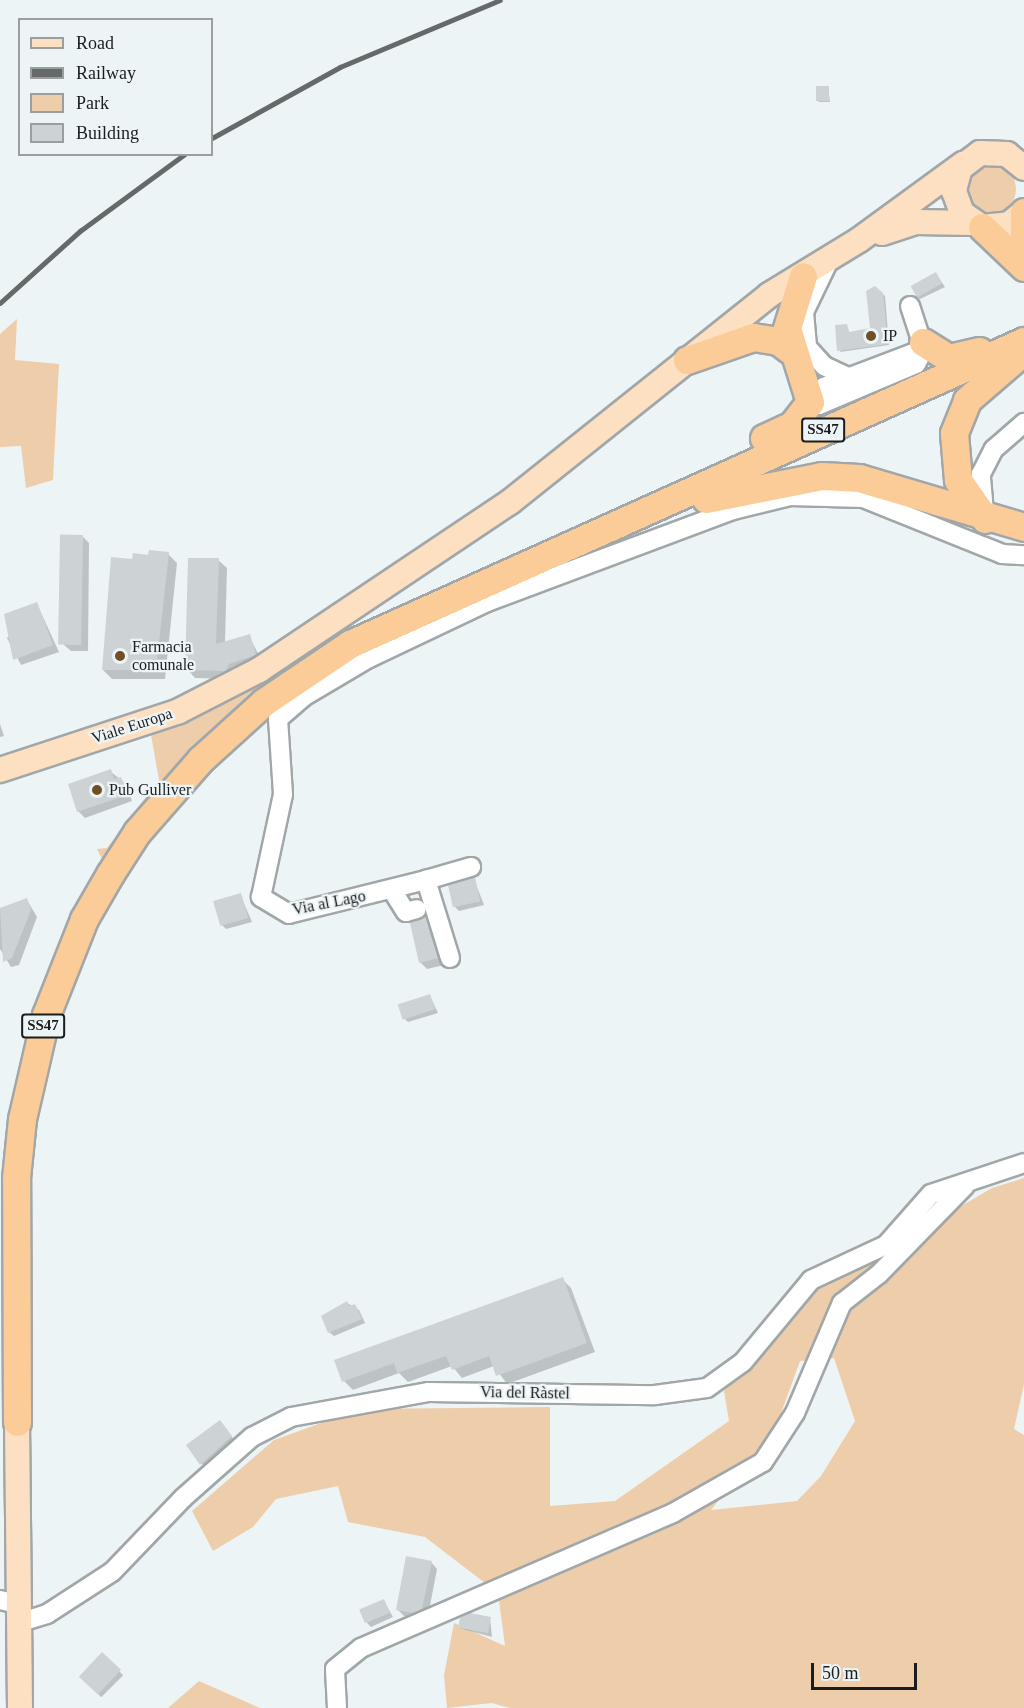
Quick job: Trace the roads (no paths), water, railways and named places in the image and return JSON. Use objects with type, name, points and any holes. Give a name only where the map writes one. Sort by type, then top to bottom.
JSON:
[{"type":"highway","points":[[977,225],[1021,254],[1024,212]]},
{"type":"highway","points":[[624,522],[691,472],[792,425],[810,402],[787,328],[803,276]]},
{"type":"highway","points":[[687,360],[753,337],[778,341],[794,353]]},
{"type":"highway","points":[[924,345],[949,358],[1024,340]]},
{"type":"highway","name":"SS47","points":[[17,1422],[16,1178],[32,1069],[46,1015],[84,919],[137,832],[200,760],[308,669],[390,623],[624,522],[1024,340]]},
{"type":"highway","points":[[986,519],[958,480],[954,433],[962,411],[982,382],[1024,352]]},
{"type":"highway","points":[[624,522],[749,487],[822,476],[901,488],[986,519],[1024,527]]},
{"type":"main road","points":[[859,240],[980,153],[1000,152],[1024,145]]},
{"type":"main road","points":[[1000,152],[1024,168]]},
{"type":"main road","points":[[963,164],[954,195],[977,225]]},
{"type":"main road","points":[[859,240],[916,222],[1001,227],[1024,212]]},
{"type":"main road","name":"Viale Europa","points":[[0,770],[179,711],[259,670],[510,502],[769,295],[859,240]]},
{"type":"main road","name":"SS47","points":[[17,1422],[12,1609],[20,1708]]},
{"type":"street","points":[[830,258],[804,312],[807,347],[824,366],[848,377]]},
{"type":"street","points":[[910,306],[924,345],[916,364],[819,405],[810,402],[824,387],[924,345]]},
{"type":"street","points":[[986,519],[981,474],[994,449],[1024,423]]},
{"type":"street","name":"Via al Lago","points":[[471,867],[392,890],[289,914],[261,897],[283,794],[278,719],[303,697],[369,658],[487,602],[733,510],[790,496],[863,498],[1002,554],[1024,555]]},
{"type":"street","points":[[426,880],[450,958]]},
{"type":"street","points":[[392,890],[406,912],[417,909]]},
{"type":"street","name":"Via del Ràstel","points":[[12,1609],[47,1614],[112,1572],[244,1444],[291,1417],[429,1392],[654,1395],[710,1386],[743,1362],[811,1280],[886,1245],[931,1194],[967,1185],[1024,1163]]},
{"type":"street","points":[[336,1708],[334,1669],[361,1648],[673,1513],[763,1462],[795,1413],[842,1303],[879,1274],[967,1185]]},
{"type":"railway","points":[[213,137],[340,67],[500,0]]},
{"type":"railway","points":[[0,303],[80,231],[182,156]]},
{"type":"place","name":"IP","points":[[871,336]]},
{"type":"place","name":"Farmacia comunale","points":[[120,656]]},
{"type":"place","name":"Pub Gulliver","points":[[97,790]]}]
